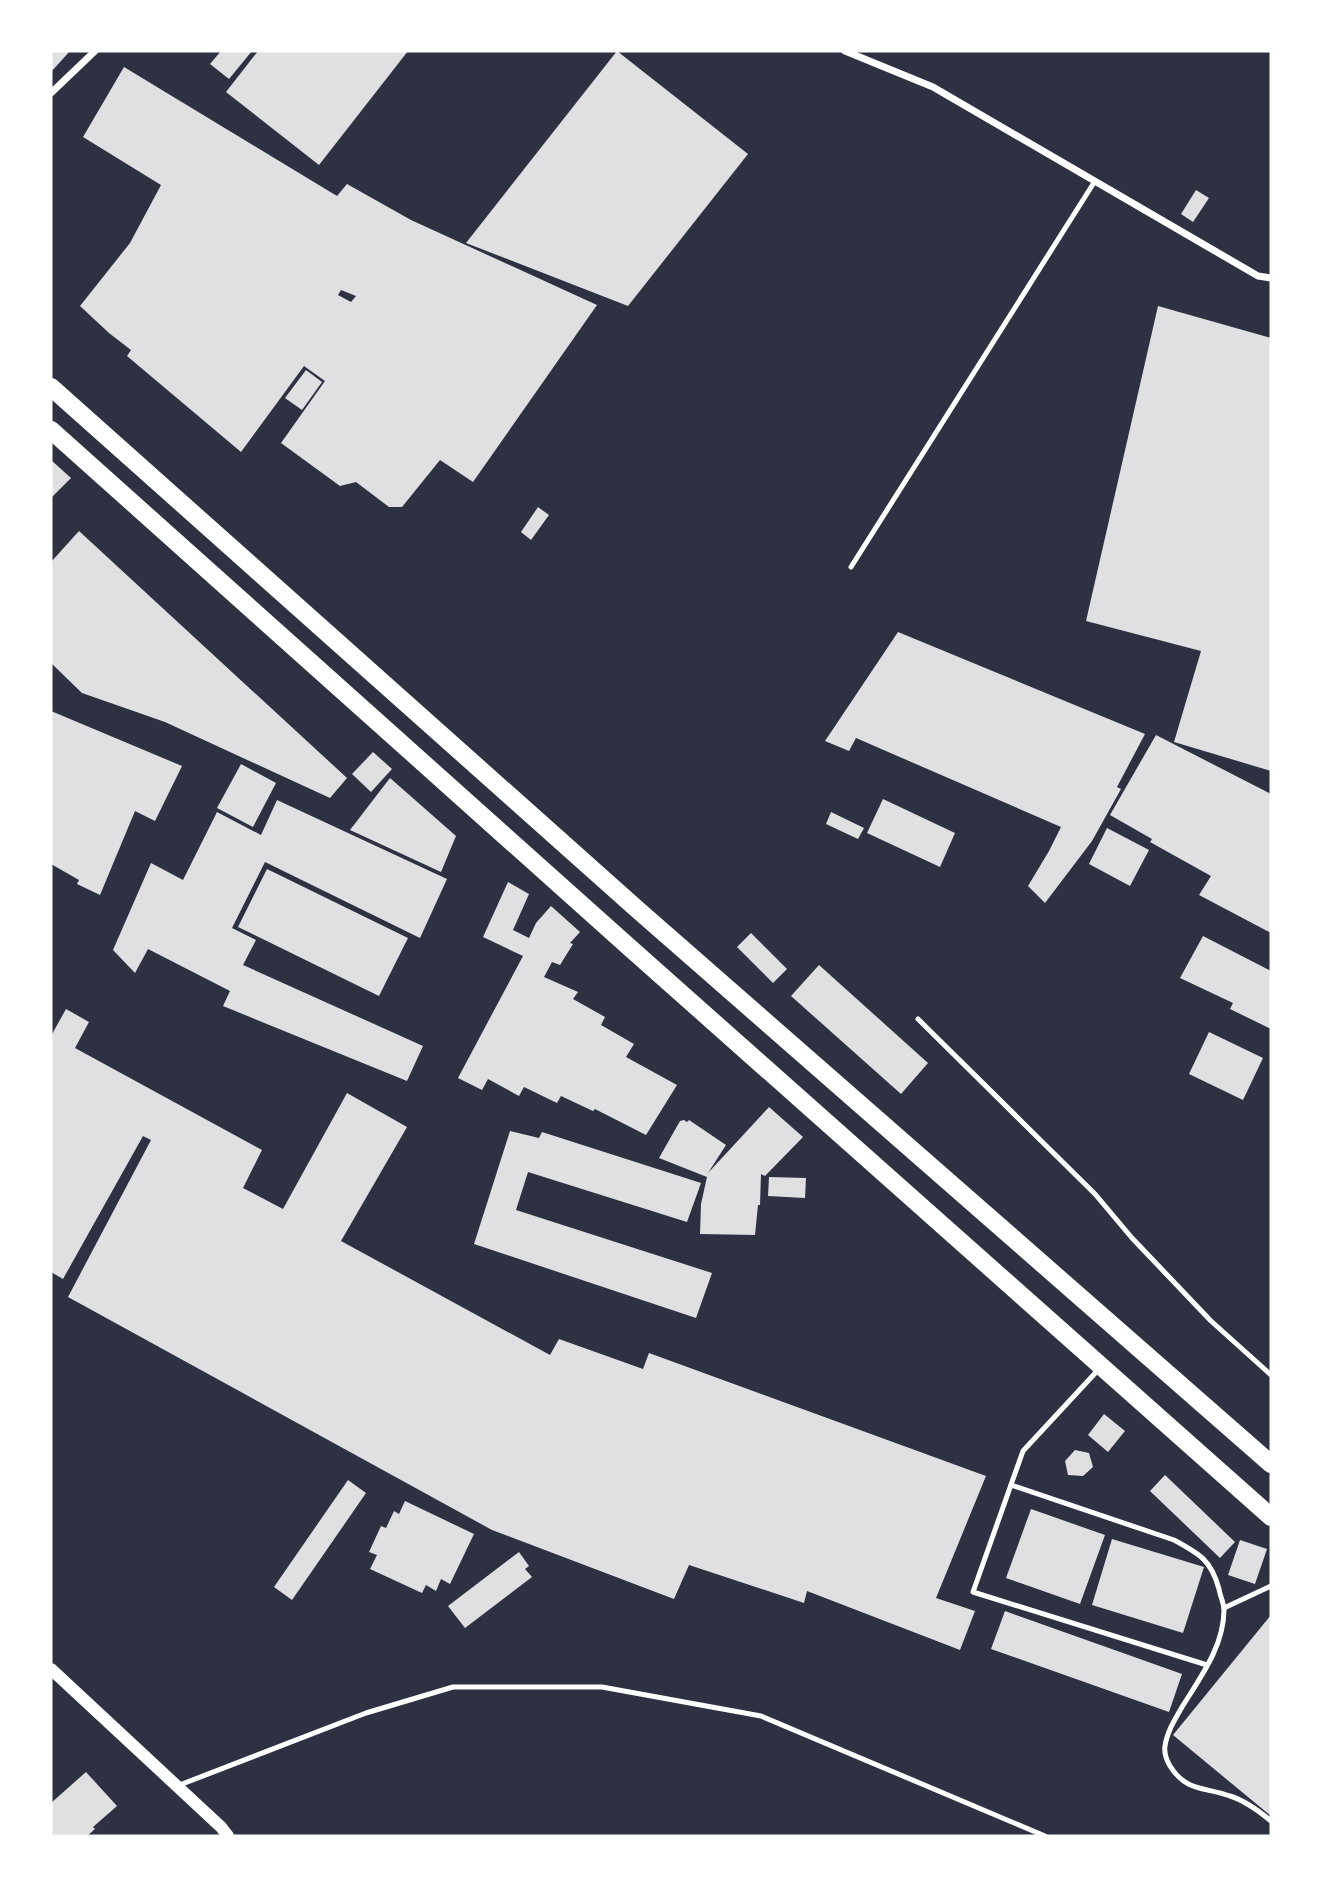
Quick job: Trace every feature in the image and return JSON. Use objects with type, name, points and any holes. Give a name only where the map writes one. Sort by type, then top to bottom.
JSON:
[{"type":"main road","points":[[51,387],[638,910],[1271,1464]]},
{"type":"main road","points":[[51,430],[1271,1517]]},
{"type":"street","points":[[51,93],[95,51]]},
{"type":"street","points":[[845,51],[933,87],[1258,276],[1271,278]]},
{"type":"street","points":[[51,1669],[229,1836]]},
{"type":"lane","points":[[851,567],[1095,181]]},
{"type":"lane","points":[[918,1019],[1096,1194],[1132,1238],[1195,1305],[1271,1375]]},
{"type":"lane","points":[[1102,1367],[1023,1451],[973,1592],[1208,1665]]},
{"type":"lane","points":[[1011,1485],[1174,1540],[1206,1560],[1213,1571],[1224,1608],[1219,1639],[1208,1665],[1168,1734],[1164,1750],[1169,1765],[1187,1784],[1199,1790],[1231,1796],[1271,1821]]},
{"type":"lane","points":[[1224,1608],[1271,1587]]},
{"type":"lane","points":[[177,1786],[366,1713],[453,1687],[602,1687],[761,1717],[1045,1836]]},
{"type":"building","points":[[51,51],[70,51],[51,72]]},
{"type":"building","points":[[221,51],[252,51],[229,79],[210,64]]},
{"type":"building","points":[[258,51],[408,51],[319,165],[226,92]]},
{"type":"building","points":[[617,51],[748,154],[628,306],[466,243]]},
{"type":"building","points":[[124,67],[337,196],[347,184],[411,220],[597,305],[473,482],[440,460],[402,507],[389,507],[356,482],[340,486],[281,443],[325,381],[304,366],[241,452],[127,356],[131,350],[80,306],[130,243],[161,185],[83,137]],"holes":[[[341,290],[356,296],[351,302],[338,295]]]},
{"type":"building","points":[[1196,190],[1209,198],[1193,222],[1181,214]]},
{"type":"building","points":[[1158,306],[1271,338],[1271,771],[1174,742],[1201,651],[1086,621]]},
{"type":"building","points":[[306,370],[322,382],[302,410],[285,398]]},
{"type":"building","points":[[51,460],[71,478],[51,498]]},
{"type":"building","points":[[538,507],[549,515],[531,540],[521,532]]},
{"type":"building","points":[[79,531],[347,778],[330,798],[165,722],[82,693],[51,663],[51,562]]},
{"type":"building","points":[[898,632],[1145,734],[1117,787],[1121,789],[1092,841],[1045,903],[1028,886],[1061,827],[856,738],[849,751],[825,741]]},
{"type":"building","points":[[51,711],[182,766],[155,821],[135,811],[100,895],[77,884],[79,880],[51,864]]},
{"type":"building","points":[[1156,735],[1271,794],[1271,933],[1199,895],[1211,876],[1150,842],[1152,839],[1110,815]]},
{"type":"building","points":[[373,752],[392,769],[371,792],[352,774]]},
{"type":"building","points":[[241,764],[276,783],[253,827],[217,808]]},
{"type":"building","points":[[390,778],[456,836],[441,872],[350,830]]},
{"type":"building","points":[[883,799],[955,833],[940,867],[867,833]]},
{"type":"building","points":[[277,800],[447,879],[420,938],[265,862],[232,928],[256,940],[243,965],[423,1046],[407,1081],[223,1006],[230,991],[148,949],[135,973],[113,950],[151,863],[183,880],[217,812],[261,835]]},
{"type":"building","points":[[831,812],[864,828],[858,839],[826,824]]},
{"type":"building","points":[[1107,828],[1149,850],[1130,886],[1089,864]]},
{"type":"building","points":[[267,869],[408,938],[379,996],[238,927]]},
{"type":"building","points":[[508,882],[529,894],[513,930],[529,938],[536,923],[551,906],[580,932],[570,943],[573,944],[560,965],[552,962],[544,977],[578,992],[573,999],[605,1017],[601,1025],[634,1044],[626,1057],[677,1085],[646,1135],[595,1109],[593,1111],[561,1096],[557,1103],[524,1087],[519,1096],[488,1079],[482,1090],[458,1078],[523,956],[483,937]]},
{"type":"building","points":[[751,933],[787,969],[773,983],[737,947]]},
{"type":"building","points":[[1203,936],[1271,971],[1271,1029],[1230,1009],[1233,1003],[1180,978]]},
{"type":"building","points":[[819,965],[928,1063],[901,1094],[791,996]]},
{"type":"building","points":[[66,1009],[89,1022],[75,1048],[262,1150],[243,1188],[283,1209],[347,1093],[407,1127],[341,1241],[550,1355],[559,1339],[643,1369],[649,1353],[986,1476],[936,1598],[975,1611],[960,1650],[807,1591],[804,1603],[689,1565],[674,1599],[492,1530],[68,1297],[151,1140],[143,1136],[63,1279],[51,1272],[51,1036]]},
{"type":"building","points":[[1209,1032],[1263,1058],[1243,1100],[1189,1074]]},
{"type":"building","points":[[769,1107],[803,1137],[765,1176],[761,1174],[755,1235],[700,1234],[701,1204],[707,1177],[659,1158],[680,1121],[689,1120],[726,1145],[708,1173]]},
{"type":"building","points":[[510,1131],[539,1138],[542,1132],[701,1183],[687,1222],[528,1172],[516,1210],[712,1273],[696,1318],[474,1244]]},
{"type":"building","points":[[769,1177],[806,1178],[805,1198],[768,1196]]},
{"type":"building","points":[[1104,1414],[1125,1431],[1108,1452],[1088,1435]]},
{"type":"building","points":[[1075,1450],[1089,1453],[1093,1467],[1083,1476],[1068,1475],[1065,1461]]},
{"type":"building","points":[[1165,1475],[1235,1542],[1220,1558],[1150,1491]]},
{"type":"building","points":[[348,1480],[366,1493],[292,1600],[274,1587]]},
{"type":"building","points":[[405,1501],[474,1534],[450,1584],[441,1579],[436,1591],[426,1585],[422,1593],[370,1569],[377,1555],[369,1552],[381,1526],[386,1528],[394,1511],[399,1514]]},
{"type":"building","points":[[1031,1509],[1105,1535],[1080,1604],[1006,1578]]},
{"type":"building","points":[[1112,1539],[1204,1567],[1183,1633],[1092,1605]]},
{"type":"building","points":[[1240,1540],[1267,1549],[1255,1584],[1228,1575]]},
{"type":"building","points":[[519,1552],[529,1566],[525,1569],[532,1577],[465,1628],[448,1606]]},
{"type":"building","points":[[1005,1611],[1182,1674],[1169,1712],[991,1649]]},
{"type":"building","points":[[1271,1615],[1271,1816],[1173,1735]]},
{"type":"building","points":[[86,1772],[117,1806],[93,1827],[95,1829],[87,1836],[51,1836],[51,1803]]}]
